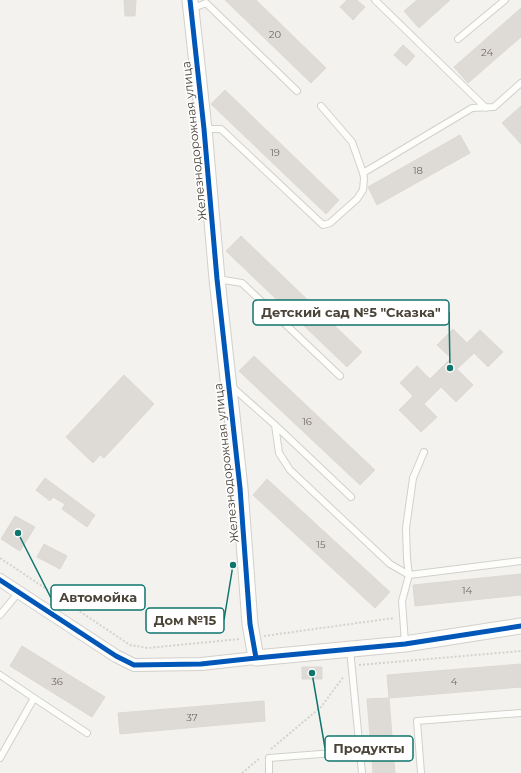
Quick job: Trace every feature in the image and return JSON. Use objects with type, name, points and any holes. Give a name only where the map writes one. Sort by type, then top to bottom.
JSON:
[{"type":"street","name":"Железнодорожная улица","points":[[190,5],[204,129],[217,279],[240,488],[250,624],[254,638],[256,658]]},
{"type":"street","points":[[0,580],[116,656],[134,665],[201,664],[405,644],[521,626]]},
{"type":"lane","points":[[375,0],[486,108]]},
{"type":"lane","points":[[458,39],[505,0]]},
{"type":"lane","points":[[190,5],[206,3],[297,92]]},
{"type":"lane","points":[[363,173],[472,108],[494,107],[521,83]]},
{"type":"lane","points":[[204,129],[221,129],[323,225],[330,224],[357,199],[364,190],[364,178],[352,142],[321,106]]},
{"type":"lane","points":[[217,279],[242,283],[340,376]]},
{"type":"lane","points":[[228,383],[352,497]]},
{"type":"lane","points":[[275,425],[279,452],[290,470],[390,564],[409,575],[521,561]]},
{"type":"lane","points":[[405,644],[402,601],[409,575],[406,528],[413,478],[424,452]]},
{"type":"lane","points":[[0,616],[18,593]]},
{"type":"lane","points":[[350,649],[362,773]]},
{"type":"lane","points":[[0,675],[88,733]]},
{"type":"lane","points":[[0,758],[34,698]]},
{"type":"lane","points":[[421,773],[417,721],[521,713]]},
{"type":"lane","points":[[269,773],[269,758],[360,751]]},
{"type":"path","points":[[0,558],[130,645],[148,648],[254,638],[403,617]]},
{"type":"path","points":[[267,753],[321,707],[352,666],[521,651]]},
{"type":"path","points":[[242,773],[260,758]]},
{"type":"building","points":[[124,0],[136,0],[135,16],[125,16]]},
{"type":"building","points":[[225,0],[256,0],[326,68],[311,83]]},
{"type":"building","points":[[347,0],[357,0],[365,7],[353,20],[340,7]]},
{"type":"building","points":[[417,0],[450,0],[419,28],[404,11]]},
{"type":"building","points":[[521,8],[521,37],[468,83],[454,67]]},
{"type":"building","points":[[403,45],[415,56],[406,66],[394,55]]},
{"type":"building","points":[[225,90],[339,200],[326,214],[211,104]]},
{"type":"building","points":[[521,106],[521,144],[502,123]]},
{"type":"building","points":[[460,135],[470,153],[377,205],[368,187]]},
{"type":"building","points":[[241,236],[362,352],[347,367],[226,251]]},
{"type":"building","points":[[453,329],[467,343],[480,330],[503,352],[488,367],[474,353],[457,369],[473,385],[456,402],[441,387],[424,404],[437,417],[421,432],[399,410],[413,396],[400,383],[417,366],[430,379],[451,358],[437,345]]},
{"type":"building","points":[[254,356],[375,470],[360,485],[239,371]]},
{"type":"building","points":[[124,375],[154,404],[104,458],[100,455],[93,463],[66,437]]},
{"type":"building","points":[[45,478],[95,515],[87,527],[62,509],[65,504],[53,497],[50,501],[36,490]]},
{"type":"building","points":[[267,479],[390,592],[375,608],[253,495]]},
{"type":"building","points":[[15,516],[35,527],[20,551],[1,539]]},
{"type":"building","points":[[44,544],[67,556],[60,569],[37,557]]},
{"type":"building","points":[[521,574],[521,595],[415,606],[413,585]]},
{"type":"building","points":[[22,646],[105,697],[92,717],[10,666]]},
{"type":"building","points":[[521,664],[521,687],[389,698],[387,675]]},
{"type":"building","points":[[302,667],[322,667],[322,679],[302,679]]},
{"type":"building","points":[[389,698],[395,773],[373,773],[367,699]]},
{"type":"building","points":[[264,701],[265,721],[120,734],[118,713]]},
{"type":"cycle path","points":[[190,0],[204,129],[217,279],[240,488],[250,624],[256,658],[405,644],[521,626]]},
{"type":"cycle path","points":[[0,580],[116,656],[134,665],[201,664],[256,658]]},
{"type":"place","name":"Детский сад №5 \"Сказка\"","points":[[450,368]]},
{"type":"place","name":"Автомойка","points":[[18,533]]},
{"type":"place","name":"Дом №15","points":[[233,565]]},
{"type":"place","name":"Продукты","points":[[312,673]]}]
